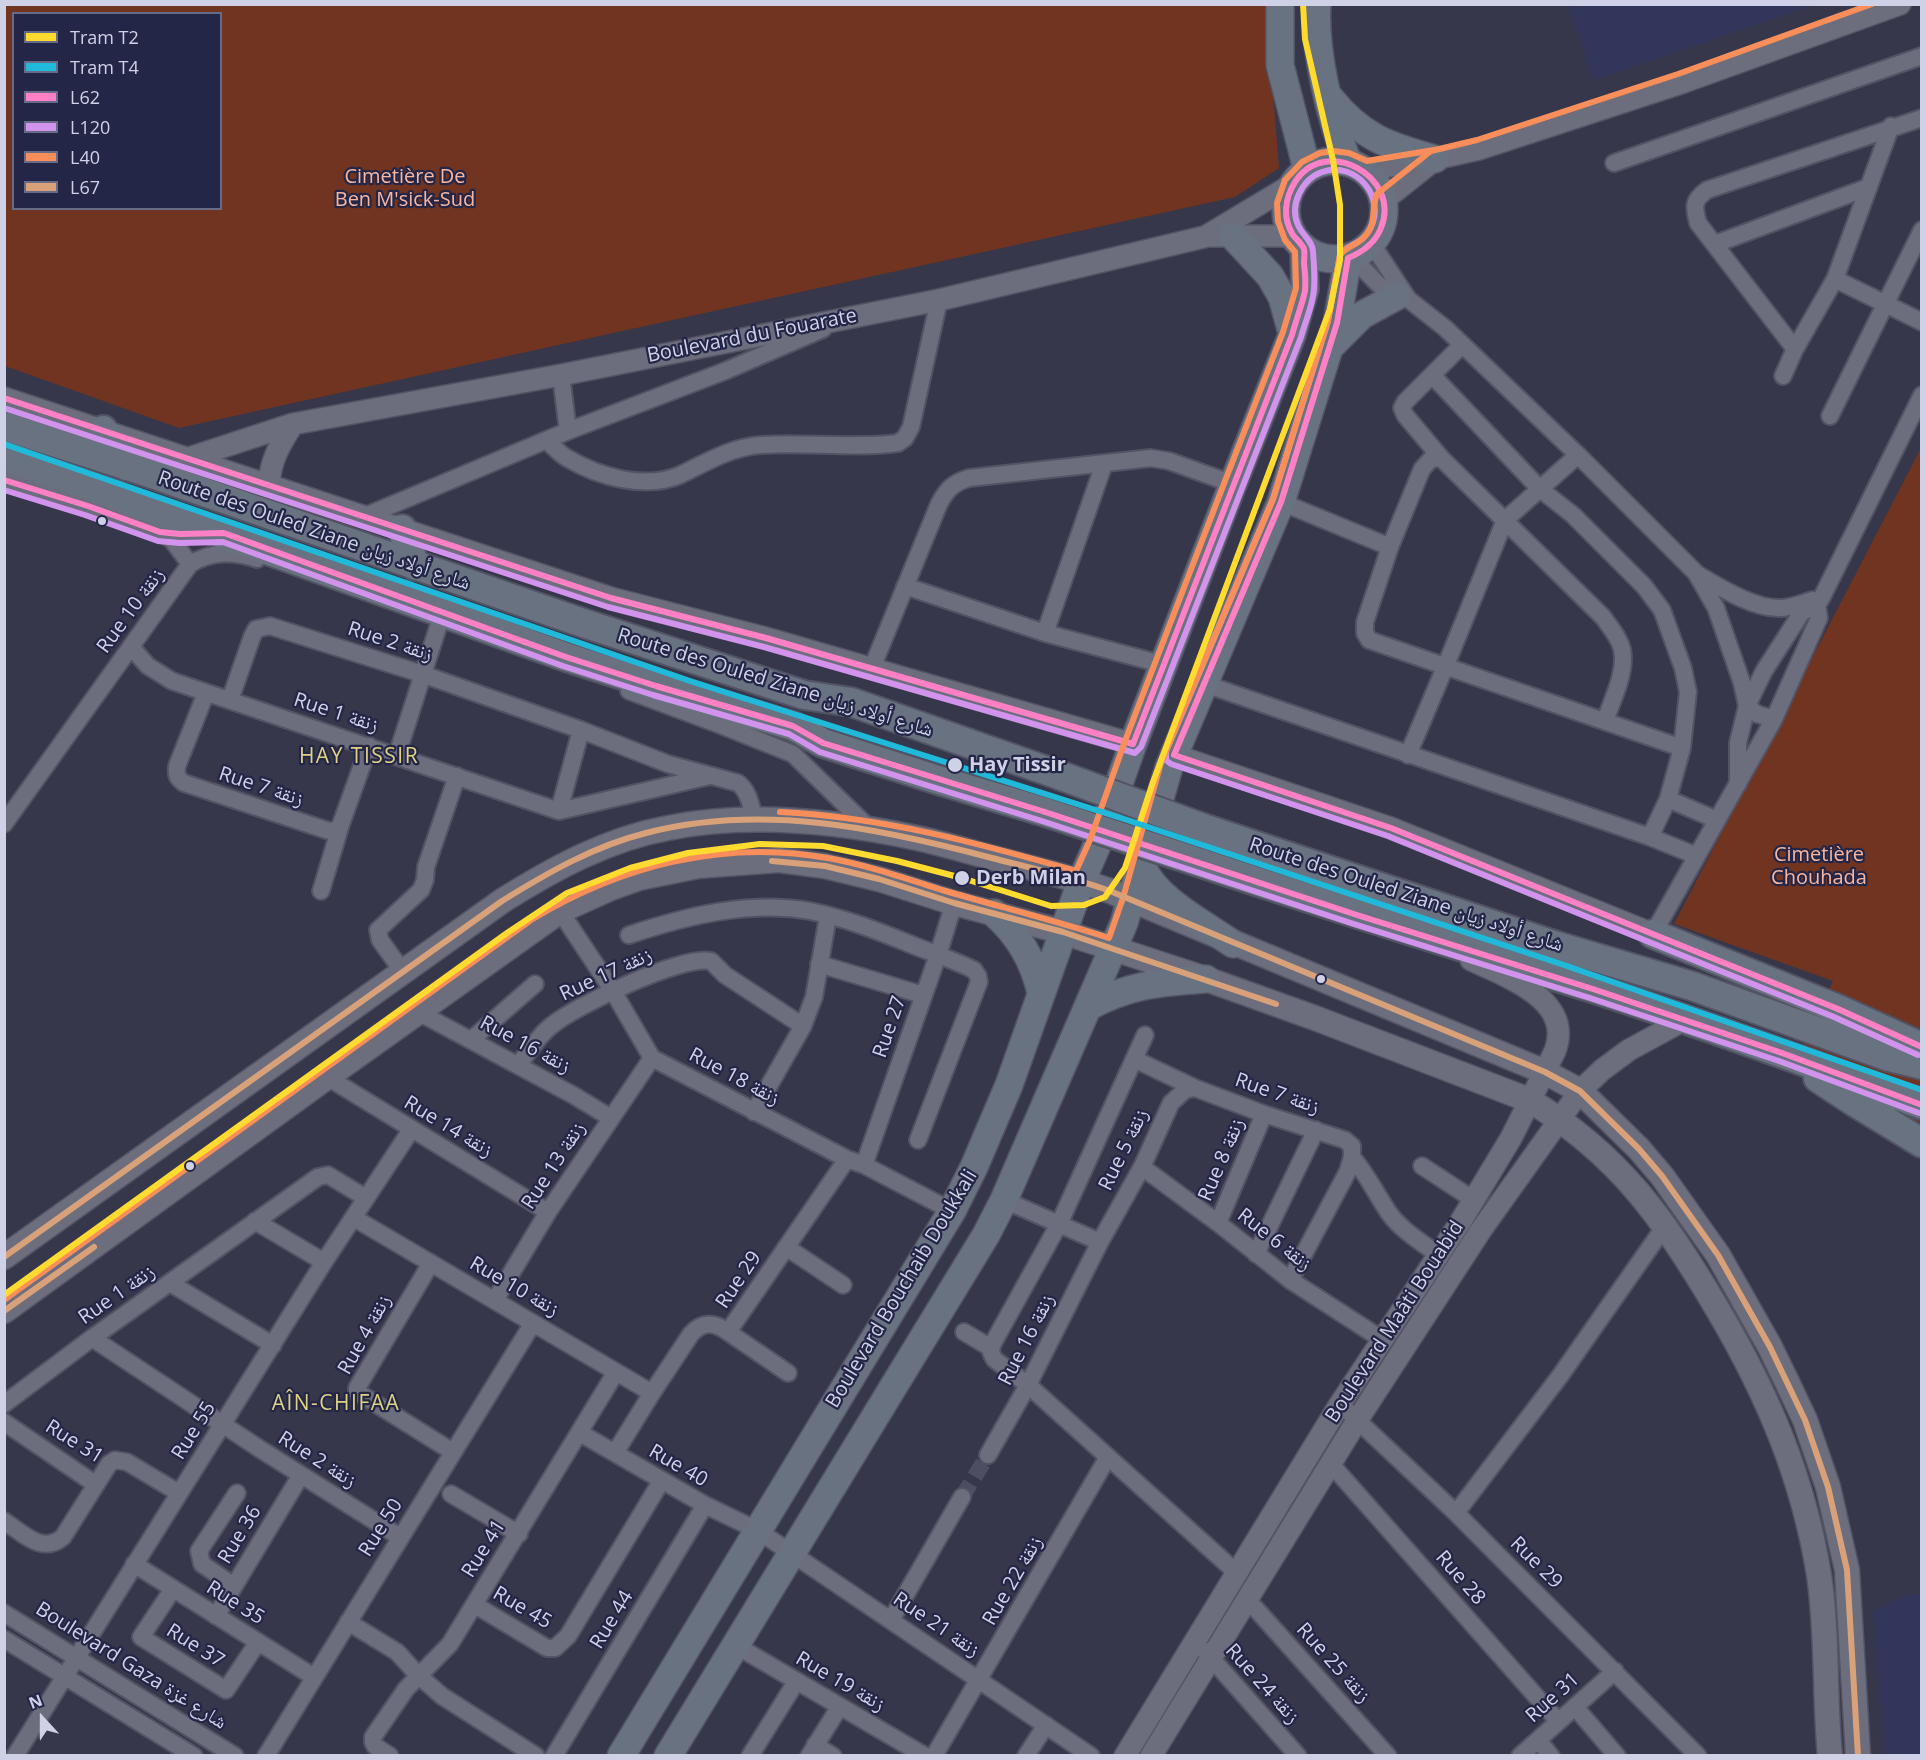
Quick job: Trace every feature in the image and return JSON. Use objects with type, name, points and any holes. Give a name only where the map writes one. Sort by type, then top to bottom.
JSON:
[{"type":"highway","name":"Route des Ouled Ziane شارع أولاد زيان","points":[[4,426],[126,465],[605,631],[804,695],[851,702],[1203,828],[1557,946],[1692,986],[1889,1058],[1922,1065]]},
{"type":"highway","points":[[103,430],[126,465]]},
{"type":"highway","name":"Route des Ouled Ziane شارع أولاد زيان","points":[[4,456],[566,657],[793,726],[823,743],[1045,812],[1593,989],[1782,1053],[1922,1105]]},
{"type":"highway","points":[[402,530],[415,566]]},
{"type":"highway","points":[[1653,934],[1838,1009],[1922,1047]]},
{"type":"highway","points":[[1782,1053],[1853,1101],[1922,1143]]},
{"type":"main road","points":[[1280,4],[1280,65],[1300,176]]},
{"type":"main road","points":[[1317,4],[1316,22],[1328,95],[1339,139],[1357,166],[1378,183],[1384,200],[1385,215],[1381,231],[1357,253],[1328,259],[1299,243],[1287,220],[1286,204],[1300,176],[1321,162],[1333,160],[1357,166]]},
{"type":"main road","points":[[1328,95],[1342,113],[1365,132],[1392,147],[1435,159]]},
{"type":"main road","points":[[1221,236],[1270,276],[1282,297],[1292,335]]},
{"type":"main road","name":"Boulevard Bouchaib Doukkali","points":[[621,1755],[952,1211],[974,1167],[1009,1085],[1133,744],[1292,335],[1305,289],[1299,243]]},
{"type":"main road","name":"Boulevard Bouchaib Doukkali","points":[[668,1755],[986,1235],[1004,1200],[1114,949],[1132,901],[1162,789],[1174,755],[1281,502],[1357,253]]},
{"type":"main road","points":[[1329,348],[1362,315],[1402,297]]},
{"type":"main road","points":[[4,1257],[502,901],[547,873],[626,839],[667,828],[710,822],[803,821],[916,838],[1081,882],[1545,1072],[1580,1091],[1654,1166],[1718,1255],[1770,1347],[1800,1410],[1828,1487],[1839,1529],[1850,1595],[1858,1755]]},
{"type":"main road","points":[[4,1311],[560,911],[610,888],[662,872],[698,866],[779,860],[825,866],[879,879],[954,903],[1063,932],[1206,979],[1529,1100],[1560,1119],[1626,1178],[1653,1208],[1708,1293],[1759,1384],[1793,1466],[1811,1534],[1819,1576],[1825,1635],[1830,1755]]},
{"type":"main road","points":[[1142,866],[1149,881],[1159,893],[1233,944]]},
{"type":"main road","points":[[994,913],[1023,946],[1033,965],[1041,993]]},
{"type":"main road","points":[[1088,1007],[1107,996],[1135,987],[1166,981],[1206,979]]},
{"type":"main road","points":[[1811,1534],[1839,1529]]},
{"type":"street","points":[[1357,166],[1435,159],[1479,148],[1681,83],[1900,4]]},
{"type":"street","points":[[1614,163],[1922,56]]},
{"type":"street","points":[[1796,349],[1698,223],[1694,208],[1698,197],[1707,190],[1891,126],[1922,118]]},
{"type":"street","points":[[1783,376],[1835,279],[1891,126]]},
{"type":"street","points":[[1384,200],[1435,159]]},
{"type":"street","name":"Boulevard du Fouarate","points":[[1221,236],[1300,176]]},
{"type":"street","points":[[1715,244],[1869,187]]},
{"type":"street","points":[[1830,416],[1922,230]]},
{"type":"street","name":"Boulevard du Fouarate","points":[[189,458],[293,424],[561,375],[939,300],[1221,236],[1299,243]]},
{"type":"street","points":[[1357,253],[1378,285],[1402,297],[1435,320],[1578,455],[1696,573],[1716,608],[1742,683],[1747,706],[1757,714],[1774,719]]},
{"type":"street","points":[[1357,253],[1402,297]]},
{"type":"street","points":[[1835,279],[1922,322]]},
{"type":"street","points":[[546,440],[565,457],[586,468],[624,480],[651,483],[678,476],[735,449],[760,445],[898,442],[905,438],[911,427],[939,300]]},
{"type":"street","points":[[363,517],[568,431],[725,371],[854,316]]},
{"type":"street","points":[[1462,345],[1405,402],[1402,408],[1405,415],[1441,458],[1603,617],[1614,632],[1622,649],[1623,669],[1605,721]]},
{"type":"street","points":[[561,375],[568,431]]},
{"type":"street","points":[[1432,375],[1540,489],[1573,515],[1644,586],[1662,610],[1683,668],[1688,692],[1682,748],[1668,799],[1650,837]]},
{"type":"street","points":[[1174,755],[1391,828],[1653,934],[1774,719],[1819,618],[1819,601],[1922,395]]},
{"type":"street","points":[[4,398],[611,598],[755,635],[1133,744]]},
{"type":"street","points":[[269,485],[270,473],[279,446],[293,424]]},
{"type":"street","points":[[1408,755],[1504,520],[1578,455]]},
{"type":"street","points":[[872,668],[946,490],[956,482],[969,478],[1151,458],[1169,461],[1233,484]]},
{"type":"street","points":[[1441,458],[1431,459],[1422,469],[1390,547],[1368,612],[1365,633],[1369,640],[1682,748]]},
{"type":"street","points":[[1045,633],[1104,464]]},
{"type":"street","points":[[4,480],[88,506],[160,532],[172,540],[190,564]]},
{"type":"street","points":[[1281,502],[1390,547]]},
{"type":"street","points":[[160,532],[224,533]]},
{"type":"street","name":"Rue 10 زنقة","points":[[4,824],[190,564],[226,552],[251,557],[723,726],[793,754],[872,831]]},
{"type":"street","points":[[1696,573],[1740,597],[1779,608],[1819,601]]},
{"type":"street","points":[[905,586],[1045,633],[1164,665]]},
{"type":"street","points":[[1738,784],[1738,743],[1747,706],[1764,671],[1802,612],[1819,601]]},
{"type":"street","points":[[397,755],[439,624]]},
{"type":"street","name":"Rue 2 زنقة","points":[[230,700],[256,629],[263,626],[286,630],[422,674],[581,730],[668,764],[738,783],[744,787],[755,820]]},
{"type":"street","name":"Rue 1 زنقة","points":[[131,647],[148,666],[160,675],[206,693],[397,755],[559,812]]},
{"type":"street","points":[[1205,684],[1650,837],[1697,856]]},
{"type":"street","name":"Rue 7 زنقة","points":[[206,693],[177,766],[178,779],[184,783],[332,832],[338,830],[341,824]]},
{"type":"street","points":[[581,730],[559,812],[711,775]]},
{"type":"street","points":[[321,891],[341,824],[369,746]]},
{"type":"street","points":[[403,972],[380,940],[378,930],[421,890],[426,880],[426,867],[457,776]]},
{"type":"street","points":[[1668,799],[1717,820]]},
{"type":"street","name":"Rue 27","points":[[864,1165],[954,903]]},
{"type":"street","points":[[629,935],[664,924],[731,910],[787,908],[809,911],[869,927],[974,970],[979,981],[918,1140]]},
{"type":"street","points":[[560,911],[613,991],[652,1058]]},
{"type":"street","points":[[754,1112],[803,1026],[814,997],[828,916]]},
{"type":"street","name":"Boulevard Maâti Bouabid","points":[[1125,1755],[1340,1404],[1474,1200],[1511,1138],[1559,1041],[1559,1031],[1553,1012],[1524,986],[1420,934]]},
{"type":"street","name":"Rue 17 زنقة","points":[[518,1065],[548,1028],[561,1018],[613,991],[681,964],[697,961],[711,961],[725,975],[803,1026]]},
{"type":"street","points":[[819,963],[923,995]]},
{"type":"street","points":[[471,1040],[535,984]]},
{"type":"street","name":"Rue 16 زنقة","points":[[418,1012],[573,1095],[611,1118]]},
{"type":"street","name":"Boulevard Maâti Bouabid","points":[[1151,1755],[1358,1419],[1481,1230],[1580,1091],[1602,1070],[1629,1050],[1684,1020]]},
{"type":"street","points":[[1145,1035],[1059,1224],[991,1348],[991,1352],[994,1359],[1028,1385],[1237,1573]]},
{"type":"street","name":"Rue 18 زنقة","points":[[652,1058],[952,1211]]},
{"type":"street","name":"Rue 13 زنقة","points":[[495,1300],[548,1212],[652,1058]]},
{"type":"street","name":"Rue 7 زنقة","points":[[1134,1059],[1195,1088],[1264,1114],[1345,1140],[1352,1146],[1352,1157]]},
{"type":"street","name":"Rue 14 زنقة","points":[[327,1077],[548,1212]]},
{"type":"street","name":"Rue 5 زنقة","points":[[1100,1242],[1142,1167],[1171,1103],[1185,1090],[1195,1088]]},
{"type":"street","name":"Rue 8 زنقة","points":[[1218,1223],[1264,1114]]},
{"type":"street","name":"Rue 55","points":[[15,1755],[324,1262],[411,1130]]},
{"type":"street","points":[[1256,1254],[1316,1130]]},
{"type":"street","points":[[1352,1157],[1363,1169],[1390,1215],[1410,1234],[1439,1255]]},
{"type":"street","points":[[1290,1280],[1348,1171],[1352,1157]]},
{"type":"street","name":"Rue 29","points":[[615,1454],[652,1393],[698,1326],[705,1323],[714,1324],[728,1332],[847,1159]]},
{"type":"street","points":[[1422,1166],[1474,1200]]},
{"type":"street","name":"Rue 6 زنقة","points":[[1142,1167],[1290,1280],[1383,1340]]},
{"type":"street","name":"Rue 1 زنقة","points":[[4,1404],[92,1338],[323,1175],[334,1178],[366,1198]]},
{"type":"street","points":[[1004,1200],[1100,1242]]},
{"type":"street","name":"Rue 10 زنقة","points":[[354,1218],[652,1393]]},
{"type":"street","points":[[255,1221],[324,1262]]},
{"type":"street","points":[[1456,1513],[1560,1376],[1665,1226]]},
{"type":"street","name":"Rue 16 زنقة","points":[[988,1455],[1028,1385],[1100,1242]]},
{"type":"street","points":[[786,1247],[843,1286]]},
{"type":"street","name":"Rue 4 زنقة","points":[[431,1263],[357,1388],[357,1392],[453,1452]]},
{"type":"street","points":[[170,1283],[273,1345]]},
{"type":"street","name":"Rue 50","points":[[266,1755],[533,1323]]},
{"type":"street","points":[[728,1332],[788,1373]]},
{"type":"street","points":[[964,1332],[991,1348]]},
{"type":"street","name":"Rue 2 زنقة","points":[[92,1338],[223,1425],[400,1537]]},
{"type":"street","name":"Rue 41","points":[[390,1755],[375,1746],[373,1737],[406,1689],[450,1644],[616,1372]]},
{"type":"street","name":"Rue 29","points":[[1340,1404],[1456,1513],[1698,1755]]},
{"type":"street","name":"Rue 31","points":[[4,1422],[95,1484],[109,1464],[120,1460],[127,1461],[179,1493]]},
{"type":"street","name":"Rue 40","points":[[580,1433],[705,1505],[758,1530]]},
{"type":"street","name":"Rue 22 زنقة","points":[[934,1755],[980,1680],[1108,1457]]},
{"type":"street","name":"Rue 28","points":[[1330,1463],[1558,1721]]},
{"type":"street","name":"Rue 36","points":[[216,1616],[301,1475]]},
{"type":"street","name":"Rue 44","points":[[547,1648],[555,1648],[568,1636],[662,1480]]},
{"type":"street","points":[[4,1521],[39,1544],[55,1544],[63,1537],[95,1484]]},
{"type":"street","points":[[234,1586],[202,1564],[199,1551],[237,1494]]},
{"type":"street","points":[[451,1494],[519,1533]]},
{"type":"street","points":[[891,1620],[962,1497]]},
{"type":"street","name":"Rue 44","points":[[554,1755],[705,1505]]},
{"type":"street","name":"Rue 21 زنقة","points":[[758,1530],[1091,1755]]},
{"type":"street","name":"Rue 35","points":[[134,1564],[314,1677]]},
{"type":"street","name":"Rue 37","points":[[173,1589],[141,1637],[226,1690],[258,1642]]},
{"type":"street","name":"Rue 25 زنقة","points":[[1247,1599],[1388,1755]]},
{"type":"street","name":"Rue 45","points":[[475,1605],[547,1648]]},
{"type":"street","name":"Boulevard Gaza شارع غزة","points":[[4,1613],[235,1755]]},
{"type":"street","points":[[348,1622],[397,1652],[418,1675],[454,1704],[537,1755]]},
{"type":"street","points":[[4,1639],[194,1755]]},
{"type":"street","name":"Rue 24 زنقة","points":[[1196,1640],[1298,1755]]},
{"type":"street","name":"Rue 19 زنقة","points":[[735,1645],[925,1755]]},
{"type":"street","name":"Rue 31","points":[[1520,1755],[1615,1671]]},
{"type":"street","points":[[750,1755],[796,1682]]},
{"type":"street","points":[[833,1755],[812,1750],[840,1706]]},
{"type":"street","points":[[1575,1707],[1617,1755]]},
{"type":"street","points":[[1026,1755],[1046,1725]]},
{"type":"street","points":[[1538,1740],[1551,1755]]},
{"type":"shaded area","points":[[1568,4],[1814,5],[1594,80]]},
{"type":"shaded area","points":[[1921,1593],[1921,1755],[1884,1755],[1874,1611],[1903,1597]]},
{"type":"green space","name":"Cimetière De Ben M'sick-Sud","points":[[5,5],[1266,5],[1279,168],[1235,197],[179,428],[5,366]]},
{"type":"green space","name":"Cimetière Chouhada","points":[[1921,448],[1921,1137],[1796,1060],[1833,981],[1674,924]]},
{"type":"tunnel","points":[[962,1497],[988,1455]]},
{"type":"tram line","name":"T2","points":[[4,1295],[507,933],[567,893],[630,868],[688,853],[760,844],[823,846],[897,861],[962,878],[1051,906],[1084,905],[1105,897],[1125,868],[1153,782],[1330,309],[1340,260],[1340,205],[1333,160],[1305,39],[1303,4]]},
{"type":"tram line","name":"T4","points":[[4,444],[690,681],[1121,818],[1567,966],[1922,1090]]},
{"type":"transit line","name":"L40","points":[[4,1300],[531,920],[565,901],[636,872],[711,855],[750,852],[789,853],[828,858],[871,868],[1109,938],[1123,898],[1161,763],[1273,499],[1328,321],[1340,255],[1363,238],[1372,226],[1377,194],[1431,151],[1477,140],[1678,74],[1872,4]]},
{"type":"transit line","name":"L40","points":[[780,812],[893,825],[966,841],[1076,871],[1090,840],[1125,741],[1283,332],[1296,288],[1295,252],[1285,240],[1278,221],[1277,203],[1285,180],[1302,162],[1320,153],[1333,151],[1349,153],[1367,161],[1440,149]]},
{"type":"transit line","name":"L62","points":[[4,398],[611,598],[766,638],[1133,744],[1292,335],[1302,302],[1305,288],[1304,251],[1287,222],[1286,208],[1289,195],[1295,182],[1308,168],[1324,162],[1341,162],[1357,168],[1371,178],[1381,192],[1385,209],[1381,228],[1368,246],[1348,258],[1337,323],[1281,502],[1174,755],[1391,828],[1838,1009],[1922,1047]]},
{"type":"transit line","name":"L120","points":[[4,408],[608,607],[764,647],[1135,753],[1141,747],[1311,307],[1314,284],[1313,252],[1300,229],[1296,217],[1296,201],[1303,187],[1315,175],[1335,170],[1346,171],[1365,184],[1371,194],[1374,217],[1367,234],[1340,255],[1328,321],[1273,499],[1166,751],[1166,760],[1171,764],[1388,836],[1834,1017],[1918,1055]]},
{"type":"transit line","name":"L62","points":[[4,480],[88,506],[160,532],[224,533],[566,657],[793,726],[823,743],[1045,812],[1357,915],[1593,989],[1782,1053],[1922,1105]]},
{"type":"transit line","name":"L120","points":[[4,490],[158,541],[223,542],[563,666],[653,695],[789,734],[820,752],[1042,821],[1354,924],[1590,998],[1779,1061],[1919,1113]]},
{"type":"transit line","name":"L67","points":[[4,1257],[502,901],[554,871],[608,845],[646,833],[689,824],[733,820],[820,823],[906,837],[1081,881],[1545,1072],[1580,1091],[1639,1149],[1662,1176],[1718,1255],[1770,1347],[1805,1420],[1828,1487],[1847,1570],[1858,1756]]},
{"type":"transit line","name":"L67","points":[[772,861],[825,866],[879,879],[954,903],[1063,932],[1276,1004]]},
{"type":"transit line","name":"L67","points":[[4,1311],[94,1247]]},
{"type":"place","name":"Hay Tissir","points":[[955,765]]},
{"type":"place","name":"Derb Milan","points":[[962,878]]},
{"type":"district","name":"HAY TISSIR","points":[[359,757]]},
{"type":"district","name":"AÎN-CHIFAA","points":[[336,1404]]}]
